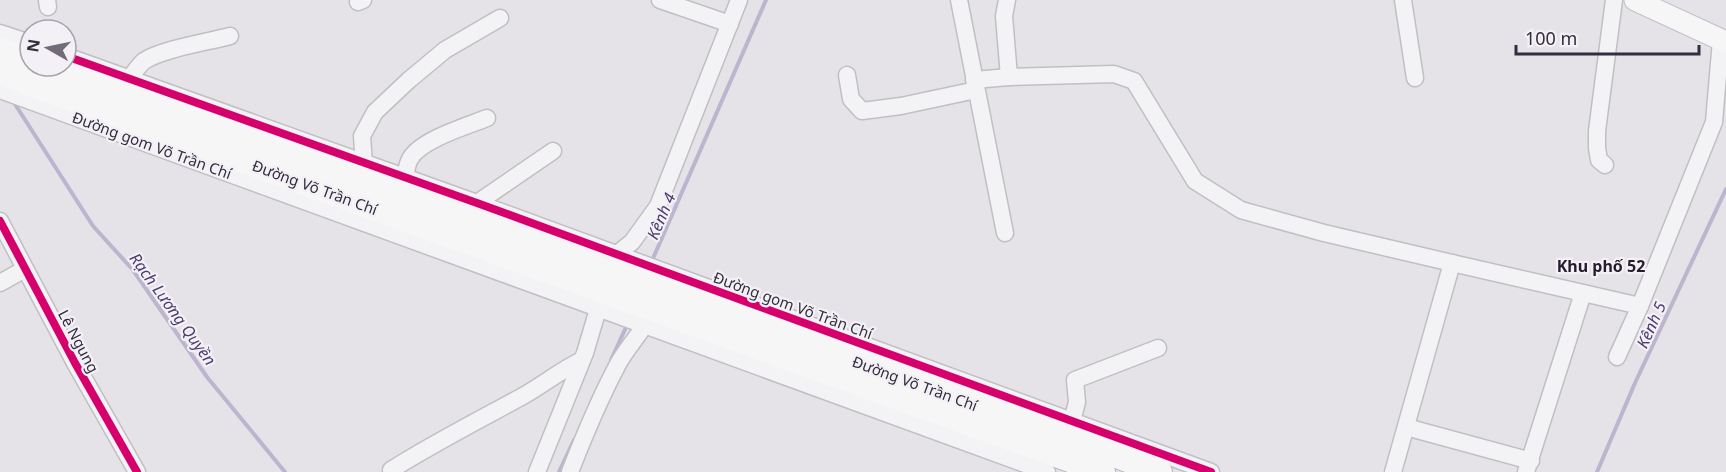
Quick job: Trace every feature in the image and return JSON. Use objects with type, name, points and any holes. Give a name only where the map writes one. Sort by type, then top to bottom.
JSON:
[{"type":"highway","name":"Đường Võ Trần Chí","points":[[0,50],[12,76],[608,282],[671,292],[1069,430],[1160,472]]},
{"type":"highway","name":"Đường Võ Trần Chí","points":[[77,78],[608,282],[647,314],[1093,470]]},
{"type":"main road","points":[[1645,2],[1724,41]]},
{"type":"street","points":[[660,0],[730,24]]},
{"type":"street","points":[[537,472],[582,360],[608,282],[632,242],[658,206],[739,0]]},
{"type":"street","points":[[959,0],[1005,233]]},
{"type":"street","points":[[1006,0],[1004,16],[1009,77]]},
{"type":"street","points":[[1403,0],[1415,78]]},
{"type":"street","points":[[1605,165],[1599,160],[1597,131],[1614,0]]},
{"type":"street","points":[[364,164],[362,136],[375,112],[445,50],[500,18]]},
{"type":"street","points":[[0,33],[18,39]]},
{"type":"street","points":[[129,79],[138,66],[161,53],[230,36]]},
{"type":"street","points":[[1617,357],[1640,306],[1714,122],[1724,41]]},
{"type":"street","name":"Đường gom Võ Trần Chí","points":[[78,60],[477,203],[608,282],[1069,430],[1211,472]]},
{"type":"street","points":[[847,75],[851,99],[862,111],[901,106],[1009,77],[1114,74],[1134,81],[1195,181],[1241,210],[1324,233],[1640,306]]},
{"type":"street","points":[[405,178],[410,159],[417,151],[446,135],[487,118]]},
{"type":"street","points":[[477,203],[553,151]]},
{"type":"street","name":"Lê Ngung","points":[[0,221],[75,363],[137,472]]},
{"type":"street","points":[[1393,472],[1452,263]]},
{"type":"street","points":[[0,283],[25,269]]},
{"type":"street","points":[[1406,427],[1529,466],[1583,293]]},
{"type":"street","points":[[570,472],[617,365],[647,314],[1047,472]]},
{"type":"street","points":[[1069,430],[1077,402],[1075,380],[1158,348]]},
{"type":"street","points":[[391,470],[582,360]]},
{"type":"waterway","name":"Kênh 4","points":[[651,263],[766,0]]},
{"type":"waterway","name":"Rạch Lương Quyền","points":[[13,101],[93,226],[133,270],[207,377],[285,472]]},
{"type":"waterway","name":"Kênh 5","points":[[1597,472],[1635,383],[1726,189]]},
{"type":"waterway","name":"Kênh 4","points":[[611,360],[628,323]]},
{"type":"waterway","name":"Kênh 4","points":[[559,472],[574,440]]},
{"type":"cycle path","points":[[78,60],[477,203],[1211,472]]},
{"type":"cycle path","points":[[0,221],[75,363],[137,472]]},
{"type":"district","name":"Khu phố 52","points":[[1601,266]]}]
